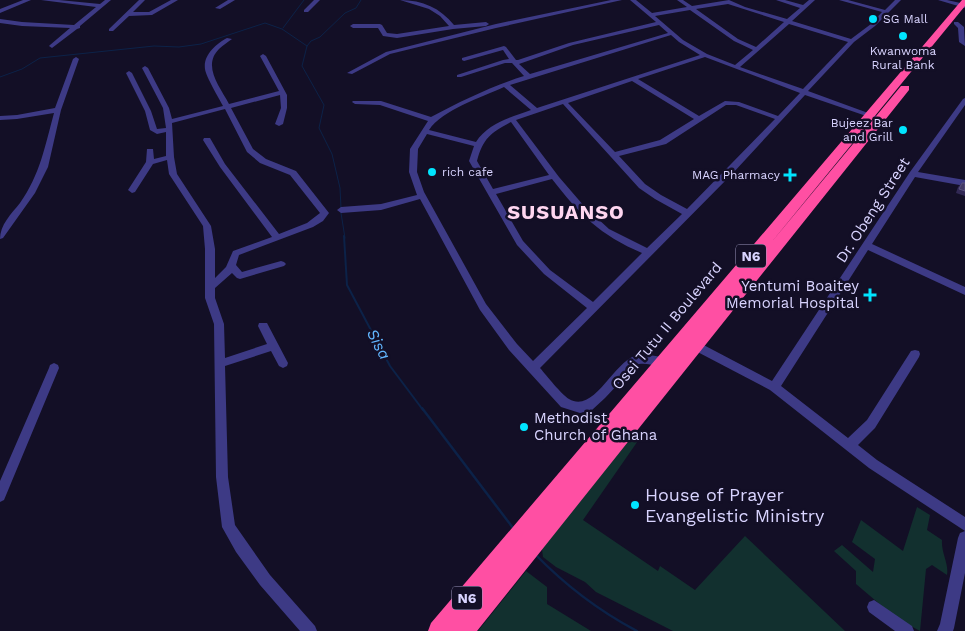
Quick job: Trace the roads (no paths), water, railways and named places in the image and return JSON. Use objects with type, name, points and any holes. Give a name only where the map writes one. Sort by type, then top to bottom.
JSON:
[{"type":"highway","name":"Osei Tutu II Boulevard","points":[[439,631],[501,569],[543,518],[662,362],[956,24],[964,6]]},
{"type":"highway","name":"Osei Tutu II Boulevard","points":[[543,518],[696,346],[874,117],[964,6]]},
{"type":"highway","name":"Osei Tutu II Boulevard","points":[[462,631],[501,569]]},
{"type":"street","points":[[0,11],[28,0]]},
{"type":"street","points":[[44,0],[101,6]]},
{"type":"street","points":[[52,46],[78,27],[108,0]]},
{"type":"street","points":[[110,30],[142,0]]},
{"type":"street","points":[[128,14],[150,14],[175,0]]},
{"type":"street","points":[[218,8],[232,0]]},
{"type":"street","points":[[306,11],[317,0]]},
{"type":"street","points":[[403,0],[425,3],[446,19],[453,27]]},
{"type":"street","points":[[582,0],[589,6]]},
{"type":"street","points":[[350,73],[388,53],[496,26],[619,0]]},
{"type":"street","points":[[633,0],[688,46],[705,55],[803,93],[874,117]]},
{"type":"street","points":[[680,0],[736,40],[757,49]]},
{"type":"street","points":[[779,0],[804,7]]},
{"type":"street","points":[[736,68],[812,0]]},
{"type":"street","points":[[842,0],[887,12]]},
{"type":"street","points":[[532,368],[688,213],[852,41],[887,12],[898,0]]},
{"type":"street","points":[[942,0],[964,6]]},
{"type":"street","points":[[651,15],[727,1],[852,41]]},
{"type":"street","points":[[0,21],[78,27]]},
{"type":"street","points":[[459,76],[505,61],[514,62],[572,44],[660,23]]},
{"type":"street","points":[[353,26],[380,26],[383,33],[390,36],[483,24],[496,26]]},
{"type":"street","points":[[956,24],[961,27],[962,42],[965,44]]},
{"type":"street","points":[[662,362],[646,358],[632,362],[588,406],[580,408],[565,403],[498,329],[483,307],[422,196],[413,172],[414,149],[424,131],[432,120],[455,107],[505,84],[673,33]]},
{"type":"street","points":[[209,288],[231,266],[232,256],[236,253],[320,219],[325,213],[292,173],[263,161],[250,150],[208,70],[213,50],[229,40]]},
{"type":"street","points":[[464,59],[502,48],[506,49],[514,62],[528,77]]},
{"type":"street","points":[[593,307],[534,259],[520,243],[473,161],[477,144],[489,132],[512,119],[705,55]]},
{"type":"street","points":[[263,56],[284,92],[285,101],[279,124]]},
{"type":"street","points":[[0,236],[31,193],[44,167],[58,110],[76,59]]},
{"type":"street","points":[[145,68],[166,108],[170,125],[170,157],[173,174],[207,226],[210,249],[210,298],[219,324],[222,476],[229,527],[265,580],[310,631]]},
{"type":"street","points":[[129,73],[148,111],[154,130],[157,132],[170,125],[284,92]]},
{"type":"street","points":[[134,82],[150,78]]},
{"type":"street","points":[[634,80],[698,119]]},
{"type":"street","points":[[505,84],[537,112]]},
{"type":"street","name":"Dr. Obeng Street","points":[[774,387],[913,174],[965,100]]},
{"type":"street","points":[[355,102],[381,103],[432,120]]},
{"type":"street","points":[[614,154],[638,150],[663,142],[725,103],[731,102],[778,118]]},
{"type":"street","points":[[565,103],[642,186],[688,213]]},
{"type":"street","points":[[0,118],[58,110]]},
{"type":"street","points":[[512,119],[555,176],[594,222],[606,231],[647,252]]},
{"type":"street","points":[[424,131],[477,144]]},
{"type":"street","points":[[207,140],[214,154],[255,206],[277,238]]},
{"type":"street","points":[[132,190],[150,162],[150,151]]},
{"type":"street","points":[[150,162],[170,157]]},
{"type":"street","points":[[913,174],[965,183]]},
{"type":"street","points":[[490,193],[555,176]]},
{"type":"street","points":[[341,210],[381,207],[422,196]]},
{"type":"street","points":[[866,245],[965,292]]},
{"type":"street","points":[[231,266],[240,276],[281,264]]},
{"type":"street","points":[[263,326],[283,363]]},
{"type":"street","points":[[683,338],[774,387],[901,484],[965,525]]},
{"type":"street","points":[[219,364],[273,346]]},
{"type":"street","points":[[849,445],[871,424],[915,354]]},
{"type":"street","points":[[0,496],[54,368]]},
{"type":"street","points":[[944,631],[947,628],[965,538]]},
{"type":"street","points":[[874,607],[907,631]]},
{"type":"waterway","points":[[283,28],[304,0]]},
{"type":"waterway","name":"Sisa","points":[[307,46],[311,41],[320,37],[345,13],[356,8],[361,0]]},
{"type":"waterway","points":[[0,77],[22,69],[40,58],[154,46],[179,47],[201,44],[265,23],[282,29],[307,46]]},
{"type":"waterway","name":"Sisa","points":[[307,46],[302,66],[324,105],[319,128],[332,154],[340,188],[341,208]]},
{"type":"waterway","name":"Sisa","points":[[341,213],[345,238]]},
{"type":"waterway","name":"Sisa","points":[[344,236],[347,285],[390,366],[423,410]]},
{"type":"waterway","name":"Sisa","points":[[422,408],[513,528]]},
{"type":"waterway","name":"Sisa","points":[[535,554],[583,597],[637,631]]},
{"type":"place","name":"SG Mall","points":[[873,19]]},
{"type":"place","name":"Kwanwoma Rural Bank","points":[[903,36]]},
{"type":"place","name":"Bujeez Bar and Grill","points":[[903,130]]},
{"type":"place","name":"rich cafe","points":[[432,172]]},
{"type":"place","name":"MAG Pharmacy","points":[[790,175]]},
{"type":"place","name":"Yentumi Boaitey Memorial Hospital","points":[[870,295]]},
{"type":"place","name":"Methodist Church of Ghana","points":[[524,427]]},
{"type":"place","name":"House of Prayer Evangelistic Ministry","points":[[635,505]]},
{"type":"district","name":"SUSUANSO","points":[[566,212]]}]
